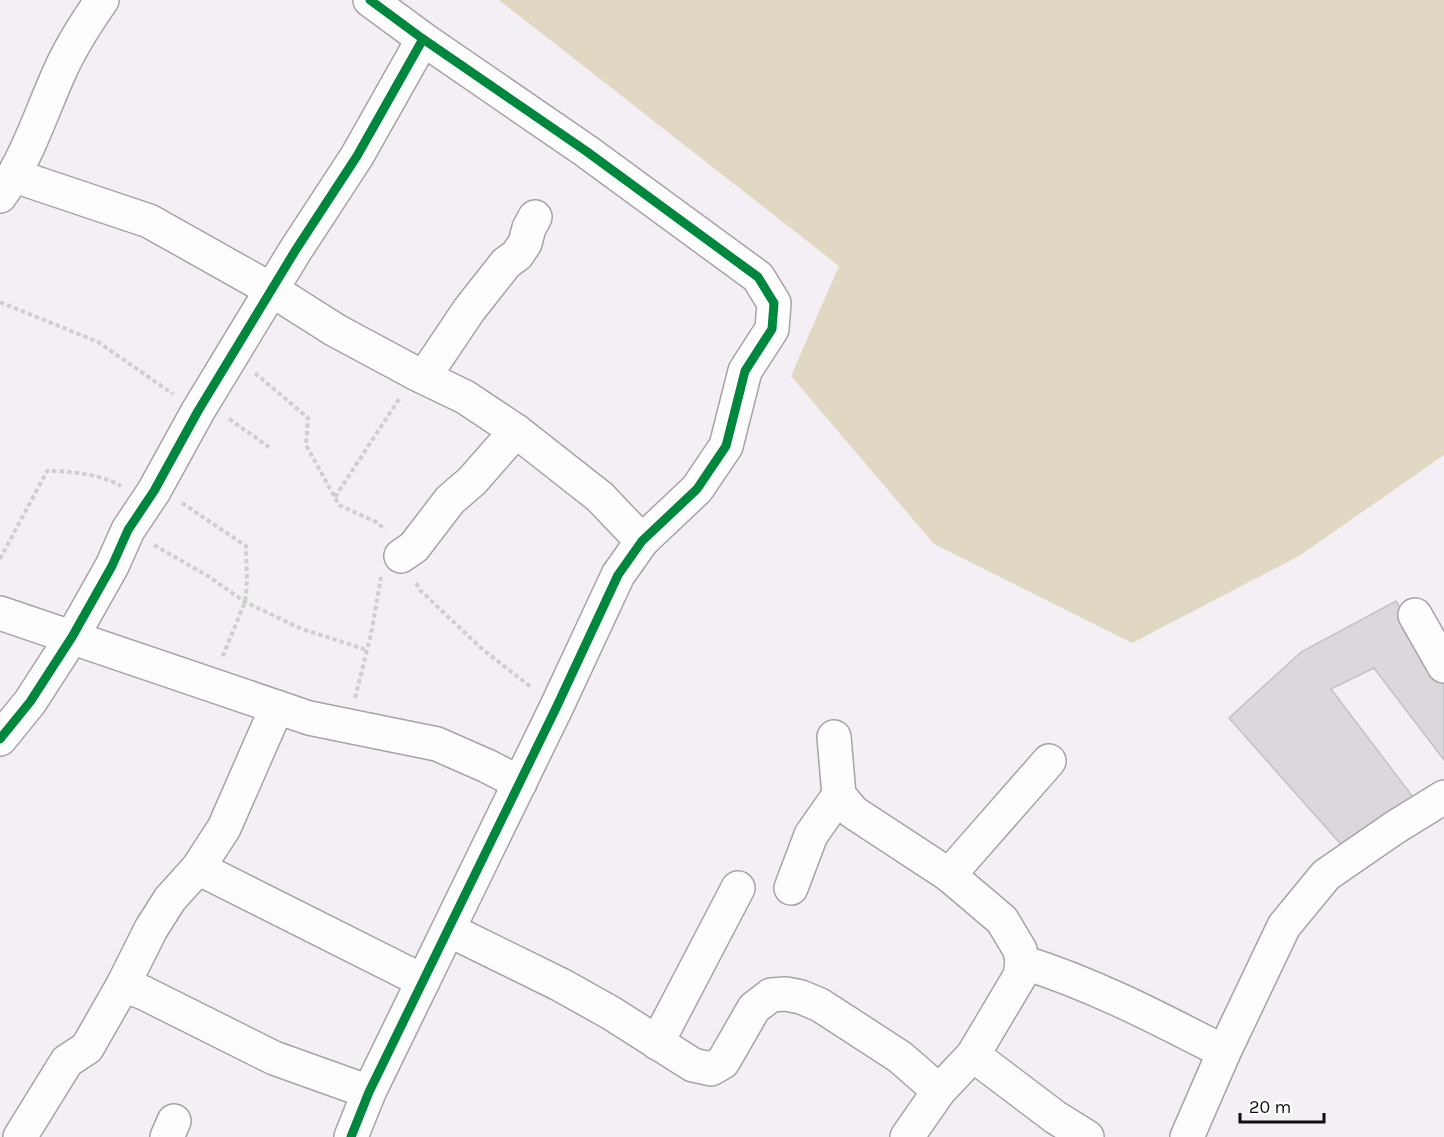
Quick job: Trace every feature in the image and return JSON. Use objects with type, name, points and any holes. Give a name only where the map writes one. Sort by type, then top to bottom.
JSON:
[{"type":"street","points":[[102,0],[78,34],[7,186],[149,221],[272,290],[335,330],[465,397],[516,431],[600,498],[642,541]]},
{"type":"street","points":[[351,1137],[369,1092],[520,783],[618,575],[642,541],[697,489],[726,446],[745,371],[772,329],[774,303],[758,277],[586,151],[370,0]]},
{"type":"street","points":[[0,740],[30,702],[72,637],[112,566],[128,530],[152,494],[201,406],[272,290],[357,156],[423,39]]},
{"type":"street","points":[[420,375],[506,263],[517,255],[525,243],[535,217]]},
{"type":"street","points":[[401,556],[414,547],[450,500],[472,482],[516,431]]},
{"type":"street","points":[[0,613],[309,718],[437,744],[520,783]]},
{"type":"street","points":[[1415,615],[1444,666]]},
{"type":"street","points":[[20,1137],[67,1061],[87,1048],[123,985],[151,929],[170,899],[198,868],[225,828],[277,707]]},
{"type":"street","points":[[834,737],[839,795],[853,812],[949,875],[1002,920],[1020,950],[1022,962],[1020,976],[973,1055],[939,1091],[907,1137]]},
{"type":"street","points":[[949,875],[1049,761]]},
{"type":"street","points":[[791,888],[811,836],[839,795]]},
{"type":"street","points":[[1187,1137],[1224,1052],[1284,926],[1326,875],[1444,797]]},
{"type":"street","points":[[198,868],[423,981]]},
{"type":"street","points":[[657,1043],[738,888]]},
{"type":"street","points":[[448,930],[572,991],[693,1065],[711,1069],[723,1062],[754,1008],[771,995],[786,994],[820,1005],[900,1057],[939,1091]]},
{"type":"street","points":[[1022,962],[1115,996],[1224,1052]]},
{"type":"street","points":[[123,985],[144,993],[274,1058],[369,1092]]},
{"type":"street","points":[[973,1055],[1055,1117],[1087,1137]]},
{"type":"path","points":[[0,302],[98,342],[269,447]]},
{"type":"path","points":[[335,497],[420,375]]},
{"type":"path","points":[[0,559],[47,471],[67,471],[152,494],[246,546],[245,602],[212,685]]},
{"type":"path","points":[[128,530],[208,576],[245,602],[302,629],[367,650]]},
{"type":"path","points":[[349,725],[367,650],[381,574],[401,556]]},
{"type":"shaded area","points":[[499,0],[1444,0],[1444,455],[1299,556],[1132,643],[934,544],[791,376],[839,266]]},
{"type":"building","points":[[1396,601],[1444,682],[1444,760],[1374,668],[1331,689],[1419,805],[1346,850],[1229,718],[1301,652]]},
{"type":"cycle path","points":[[351,1137],[369,1092],[557,706],[618,575],[642,541],[697,489],[726,446],[745,371],[772,329],[774,303],[758,277],[586,151],[370,0]]},
{"type":"cycle path","points":[[0,739],[30,702],[72,637],[112,566],[128,530],[154,491],[198,411],[295,251],[357,156],[423,39]]}]
